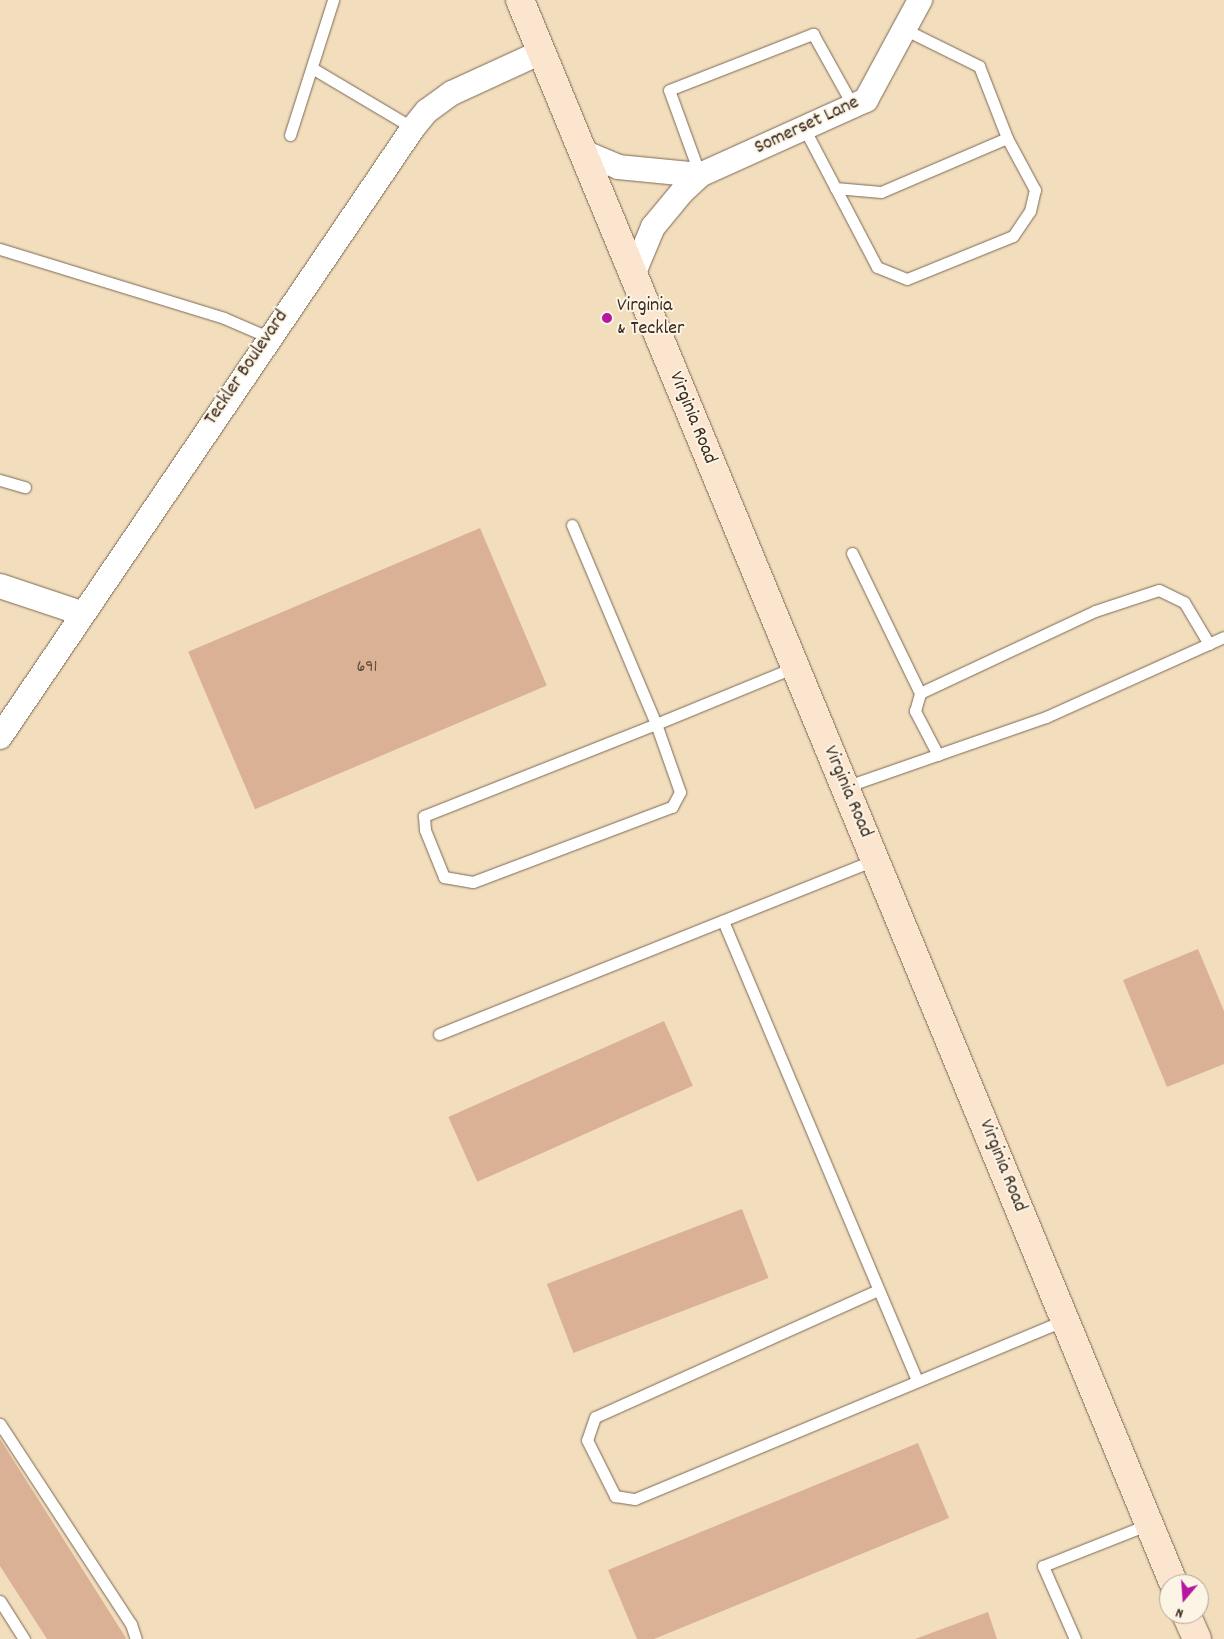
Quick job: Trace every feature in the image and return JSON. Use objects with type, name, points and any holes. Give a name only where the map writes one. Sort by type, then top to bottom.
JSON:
[{"type":"street","name":"Virginia Road","points":[[520,0],[1170,1574]]},
{"type":"street","name":"Somerset Lane","points":[[637,283],[635,270],[653,227],[700,175],[866,100],[920,0]]},
{"type":"street","name":"Teckler Boulevard","points":[[0,737],[81,613],[268,337],[413,128],[427,111],[452,93],[541,52]]},
{"type":"street","name":"Somerset Lane","points":[[579,144],[588,154],[618,167],[700,175]]},
{"type":"street","points":[[0,586],[81,613]]},
{"type":"street","points":[[1190,1624],[1197,1639]]},
{"type":"lane","points":[[290,135],[333,0]]},
{"type":"lane","points":[[804,128],[877,267],[907,278],[1013,236],[1030,211],[1035,190],[1007,138],[979,66],[904,29]]},
{"type":"lane","points":[[700,175],[669,90],[813,34],[853,106]]},
{"type":"lane","points":[[312,68],[413,128]]},
{"type":"lane","points":[[835,188],[881,192],[1007,138]]},
{"type":"lane","points":[[0,249],[224,318],[268,337]]},
{"type":"lane","points":[[0,480],[25,487]]},
{"type":"lane","points":[[572,525],[656,724],[680,792],[672,807],[473,882],[444,877],[425,830],[424,816],[656,724],[795,668]]},
{"type":"lane","points":[[852,553],[920,694],[915,711],[938,755]]},
{"type":"lane","points":[[920,694],[1095,611],[1160,590],[1184,602],[1209,644]]},
{"type":"lane","points":[[845,787],[1046,717],[1224,637]]},
{"type":"lane","points":[[439,1034],[875,860]]},
{"type":"lane","points":[[723,921],[917,1381]]},
{"type":"lane","points":[[878,1290],[595,1417],[587,1440],[615,1496],[636,1499],[1065,1320]]},
{"type":"lane","points":[[0,1424],[131,1624],[136,1639]]},
{"type":"lane","points":[[1075,1639],[1043,1566],[1149,1524]]},
{"type":"lane","points":[[0,1601],[24,1639]]},
{"type":"building","points":[[480,528],[547,685],[255,809],[188,652]]},
{"type":"building","points":[[1198,949],[1224,1011],[1224,1064],[1167,1087],[1123,980]]},
{"type":"building","points":[[664,1021],[693,1086],[477,1182],[448,1117]]},
{"type":"building","points":[[742,1209],[769,1278],[573,1353],[547,1284]]},
{"type":"building","points":[[0,1439],[125,1639],[47,1639],[0,1566]]},
{"type":"building","points":[[918,1443],[949,1518],[654,1639],[637,1639],[608,1570]]},
{"type":"building","points":[[988,1612],[997,1639],[915,1639]]},
{"type":"place","name":"Virginia & Teckler","points":[[607,318]]}]
